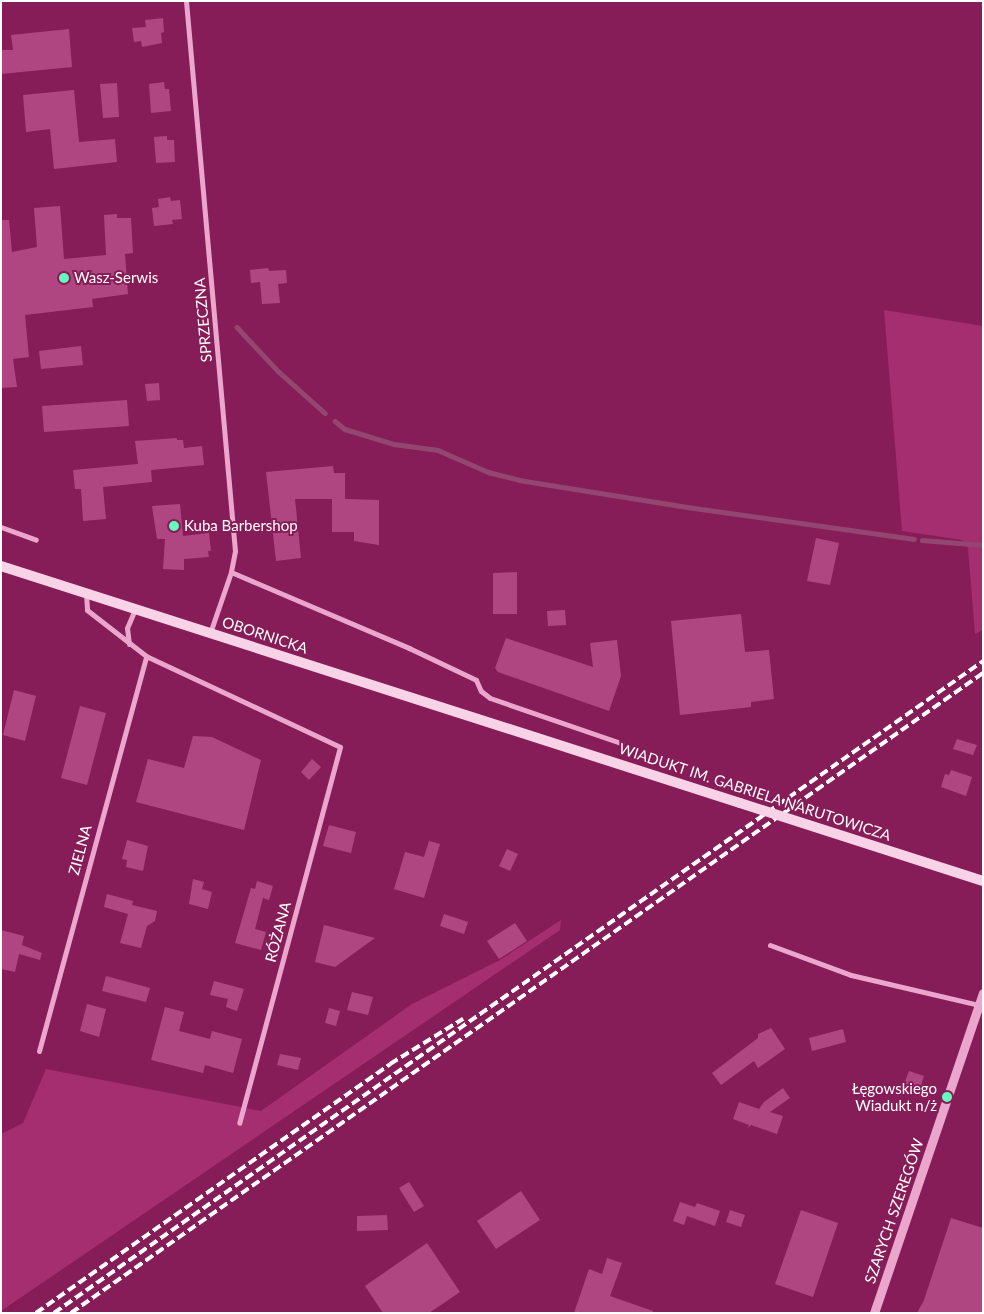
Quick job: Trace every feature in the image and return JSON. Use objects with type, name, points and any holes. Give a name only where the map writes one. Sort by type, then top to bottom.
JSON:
[{"type":"main road","name":"OBORNICKA","points":[[1,566],[518,732]]},
{"type":"main road","name":"WIADUKT IM. GABRIELA NARUTOWICZA","points":[[518,732],[983,881]]},
{"type":"street","name":"SPRZECZNA","points":[[186,1],[236,551],[231,572],[210,633]]},
{"type":"street","points":[[1,528],[36,540]]},
{"type":"street","points":[[231,572],[408,648],[476,680],[481,691],[490,698],[621,743]]},
{"type":"street","points":[[86,593],[87,610],[146,656]]},
{"type":"street","points":[[129,644],[127,628],[135,609]]},
{"type":"street","name":"RÓŻANA","points":[[146,656],[340,746],[239,1123]]},
{"type":"street","name":"ZIELNA","points":[[39,1051],[146,656]]},
{"type":"street","points":[[770,945],[851,975],[981,1005]]},
{"type":"street","name":"SZARYCH SZEREGÓW","points":[[874,1313],[981,1005],[983,994]]},
{"type":"shaded area","points":[[884,310],[983,326],[983,630],[975,634],[968,548],[962,540],[902,531]]},
{"type":"shaded area","points":[[561,920],[560,930],[1,1311],[1,1134],[23,1123],[46,1069],[261,1111],[412,1004],[500,960]]},
{"type":"building","points":[[163,18],[164,32],[161,33],[162,43],[142,47],[141,41],[134,42],[132,28],[146,27],[145,20]]},
{"type":"building","points":[[69,29],[72,67],[1,74],[1,50],[13,50],[11,35]]},
{"type":"building","points":[[164,82],[165,89],[169,89],[171,111],[151,113],[149,84]]},
{"type":"building","points":[[117,83],[119,117],[103,118],[100,84]]},
{"type":"building","points":[[74,90],[79,142],[115,139],[117,162],[54,169],[50,129],[26,132],[23,95]]},
{"type":"building","points":[[167,136],[167,140],[174,140],[175,162],[156,163],[154,137]]},
{"type":"building","points":[[170,197],[171,201],[180,200],[182,219],[172,220],[173,224],[154,226],[152,208],[159,207],[158,199]]},
{"type":"building","points":[[60,206],[64,259],[106,255],[104,215],[117,214],[117,218],[131,218],[133,253],[125,254],[128,294],[92,299],[93,307],[25,315],[29,357],[13,359],[17,387],[1,388],[1,220],[9,220],[12,252],[37,247],[34,208]]},
{"type":"building","points":[[268,268],[269,271],[286,270],[287,283],[278,284],[280,303],[262,304],[260,282],[251,283],[250,270]]},
{"type":"building","points":[[81,346],[83,365],[41,369],[39,351]]},
{"type":"building","points":[[159,383],[160,400],[147,401],[145,384]]},
{"type":"building","points":[[127,400],[129,426],[44,432],[42,406]]},
{"type":"building","points":[[177,438],[177,440],[183,440],[184,448],[202,446],[204,465],[151,470],[152,482],[103,487],[106,519],[83,521],[81,489],[75,489],[73,470],[138,464],[135,441]]},
{"type":"building","points":[[333,466],[334,473],[345,473],[345,499],[379,500],[379,545],[354,541],[354,532],[332,532],[332,499],[295,499],[301,558],[276,561],[266,472]]},
{"type":"building","points":[[180,504],[183,536],[209,533],[211,551],[208,551],[209,557],[184,559],[184,570],[163,569],[165,539],[157,539],[152,506]]},
{"type":"building","points":[[816,538],[839,543],[830,585],[807,581]]},
{"type":"building","points":[[517,572],[517,614],[493,614],[493,573]]},
{"type":"building","points":[[565,610],[566,625],[548,626],[547,611]]},
{"type":"building","points":[[741,614],[745,652],[769,650],[774,699],[751,702],[751,707],[680,715],[671,621]]},
{"type":"building","points":[[506,638],[593,667],[590,643],[617,640],[621,676],[609,711],[498,672],[495,668]]},
{"type":"building","points":[[14,690],[36,696],[25,741],[3,735]]},
{"type":"building","points":[[80,706],[106,713],[87,785],[61,778]]},
{"type":"building","points":[[193,736],[212,737],[261,760],[244,830],[136,802],[148,759],[184,768]]},
{"type":"building","points":[[957,739],[977,745],[973,755],[953,749]]},
{"type":"building","points":[[312,759],[321,767],[309,780],[301,772]]},
{"type":"building","points":[[951,770],[972,777],[966,796],[941,787],[945,774],[949,775]]},
{"type":"building","points":[[329,825],[356,832],[351,853],[323,846]]},
{"type":"building","points":[[127,840],[148,846],[143,871],[126,867],[127,860],[122,859]]},
{"type":"building","points":[[429,841],[440,844],[424,898],[394,889],[405,852],[424,857]]},
{"type":"building","points":[[507,849],[518,854],[510,871],[499,866]]},
{"type":"building","points":[[193,879],[204,882],[202,889],[212,892],[208,909],[189,904]]},
{"type":"building","points":[[257,881],[273,886],[269,900],[263,898],[255,929],[266,932],[261,950],[235,943],[251,888],[255,889]]},
{"type":"building","points":[[107,894],[133,901],[132,905],[157,911],[155,921],[147,926],[141,948],[120,943],[128,914],[104,907]]},
{"type":"building","points":[[444,914],[468,922],[464,934],[440,926]]},
{"type":"building","points":[[515,923],[527,941],[499,959],[487,941]]},
{"type":"building","points":[[324,925],[375,938],[335,967],[315,962]]},
{"type":"building","points":[[1,930],[24,936],[22,945],[42,953],[40,960],[19,954],[15,972],[1,969]]},
{"type":"building","points":[[106,976],[150,988],[146,1002],[102,991]]},
{"type":"building","points":[[214,981],[244,989],[237,1011],[226,1007],[228,999],[210,995]]},
{"type":"building","points":[[352,992],[373,997],[368,1015],[347,1010]]},
{"type":"building","points":[[87,1004],[106,1009],[99,1037],[80,1031]]},
{"type":"building","points":[[165,1007],[184,1012],[179,1031],[210,1039],[212,1031],[242,1039],[233,1073],[205,1065],[203,1073],[151,1060]]},
{"type":"building","points":[[329,1008],[340,1011],[336,1026],[325,1023]]},
{"type":"building","points":[[771,1028],[785,1049],[758,1068],[754,1061],[721,1085],[712,1073],[758,1038],[758,1034]]},
{"type":"building","points":[[843,1029],[846,1042],[812,1051],[809,1038]]},
{"type":"building","points":[[280,1054],[301,1058],[298,1070],[277,1065]]},
{"type":"building","points":[[909,1071],[924,1076],[920,1089],[904,1084]]},
{"type":"building","points":[[783,1088],[790,1098],[770,1112],[783,1116],[777,1134],[751,1125],[748,1128],[749,1125],[733,1119],[739,1102],[759,1109],[764,1102]]},
{"type":"building","points":[[409,1182],[424,1206],[414,1212],[399,1188]]},
{"type":"building","points":[[521,1191],[540,1220],[496,1249],[477,1221]]},
{"type":"building","points":[[680,1202],[695,1207],[697,1203],[720,1211],[715,1226],[687,1216],[684,1225],[673,1221]]},
{"type":"building","points":[[730,1210],[745,1215],[741,1227],[726,1222]]},
{"type":"building","points":[[801,1210],[838,1223],[813,1297],[775,1284]]},
{"type":"building","points":[[387,1215],[388,1230],[357,1231],[357,1216]]},
{"type":"building","points":[[951,1218],[983,1228],[983,1313],[917,1313],[924,1300]]},
{"type":"building","points":[[427,1243],[460,1292],[429,1313],[383,1313],[365,1286]]},
{"type":"building","points":[[607,1258],[622,1263],[610,1296],[653,1311],[653,1313],[574,1313],[589,1269],[602,1274]]},
{"type":"waterway","points":[[237,327],[278,371],[325,413]]},
{"type":"waterway","points":[[335,421],[345,429],[394,444],[438,450],[488,472],[519,480],[687,507],[914,539]]},
{"type":"waterway","points":[[922,540],[983,545]]},
{"type":"railway","points":[[54,1313],[983,661]]},
{"type":"railway","points":[[71,1313],[983,673]]},
{"type":"railway","points":[[36,1313],[390,1064],[463,1019]]},
{"type":"place","name":"Wasz-Serwis","points":[[64,278]]},
{"type":"place","name":"Kuba Barbershop","points":[[174,526]]},
{"type":"place","name":"Łęgowskiego Wiadukt n/ż","points":[[947,1097]]}]
